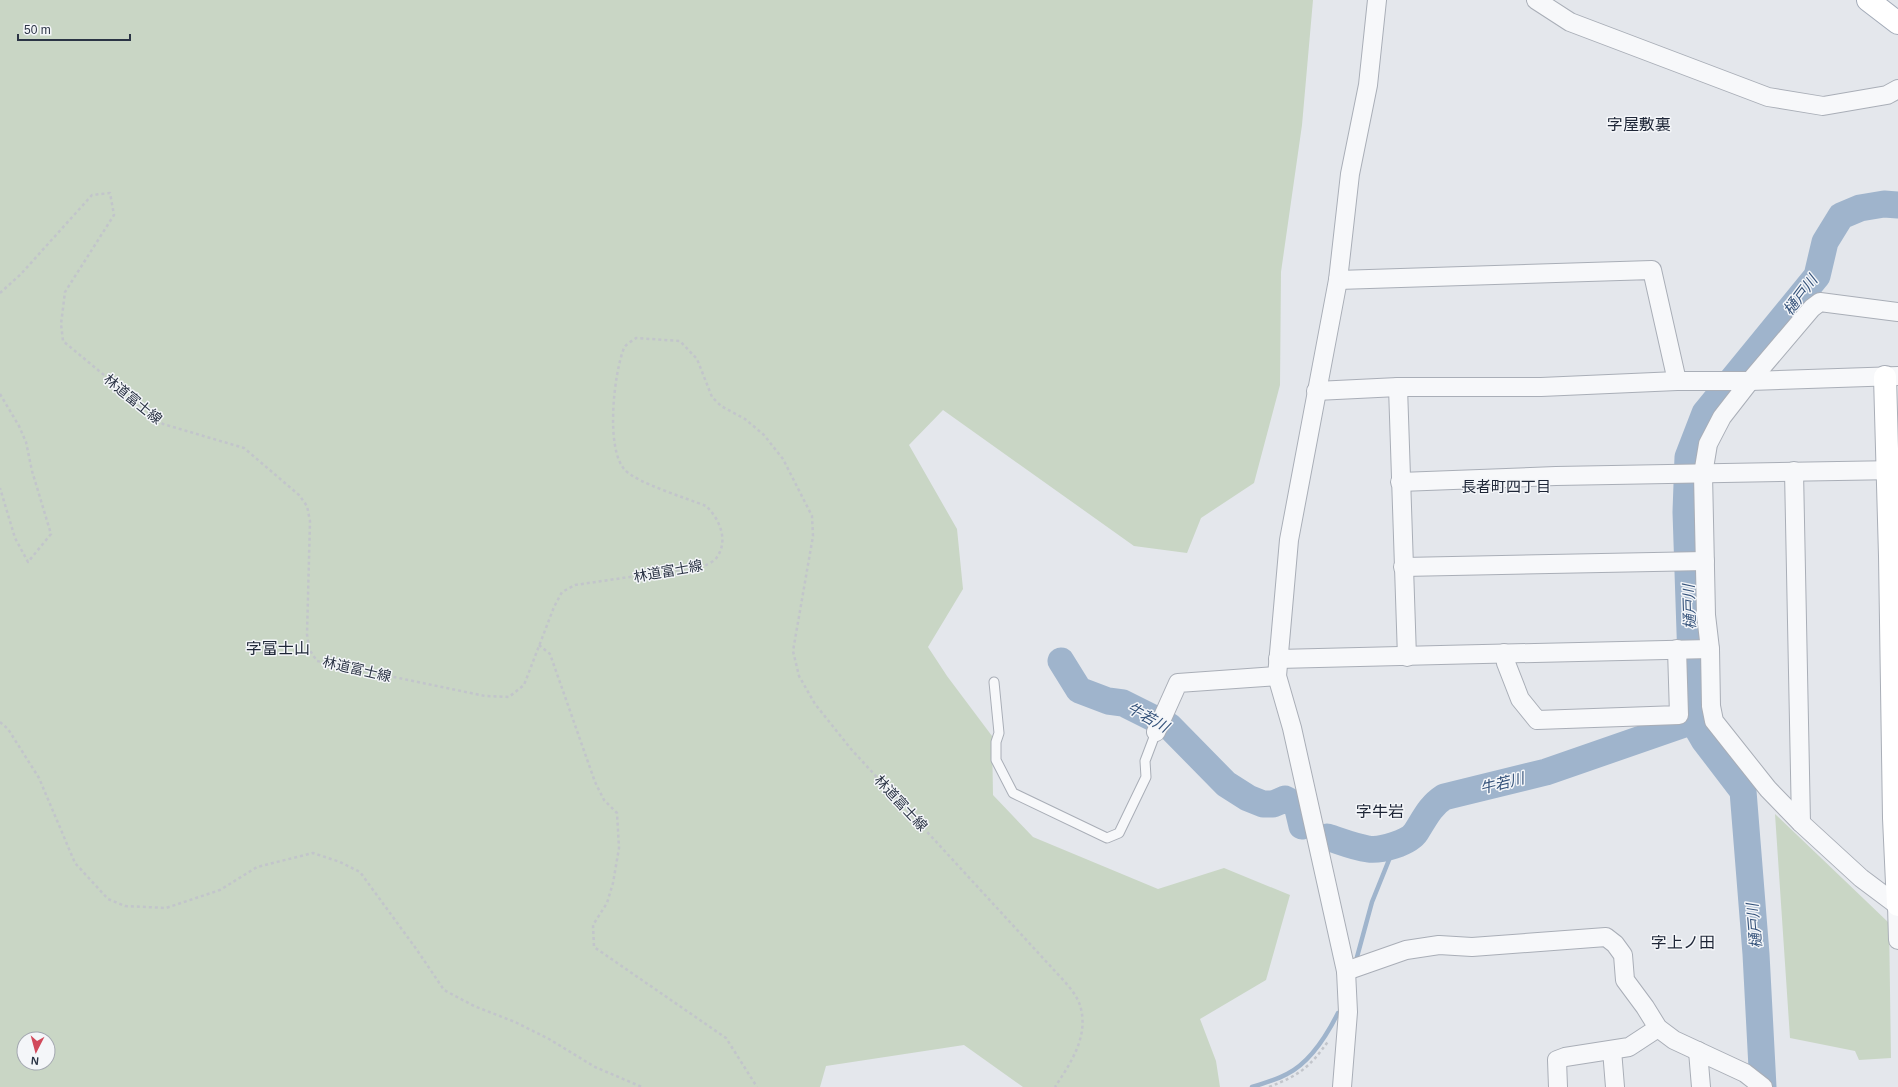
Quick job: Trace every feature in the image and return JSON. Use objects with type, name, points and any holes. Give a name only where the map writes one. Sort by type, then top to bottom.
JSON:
[{"type":"street","points":[[1342,1087],[1348,1012],[1346,971],[1278,668],[1289,540],[1338,280],[1350,174],[1368,85],[1377,0]]},
{"type":"street","points":[[1536,0],[1570,22],[1768,97],[1823,106],[1887,95],[1898,89]]},
{"type":"street","points":[[1868,0],[1898,23]]},
{"type":"street","points":[[1338,280],[1652,270],[1677,380]]},
{"type":"street","points":[[1897,905],[1867,883],[1801,823],[1768,789],[1714,721],[1711,706],[1710,648],[1706,615],[1703,474],[1708,444],[1722,417],[1750,381],[1812,308],[1820,302],[1898,312]]},
{"type":"street","points":[[1316,391],[1398,387],[1541,388],[1677,380],[1750,381],[1891,376],[1898,940]]},
{"type":"street","points":[[1398,387],[1407,657]]},
{"type":"street","points":[[1400,482],[1556,476],[1893,470]]},
{"type":"street","points":[[1794,471],[1801,823]]},
{"type":"street","points":[[1403,567],[1705,561]]},
{"type":"street","points":[[1156,732],[1178,682],[1278,668],[1407,657],[1710,648]]},
{"type":"street","points":[[1504,653],[1506,663],[1520,699],[1537,720],[1679,715],[1679,649]]},
{"type":"street","points":[[1346,971],[1406,950],[1439,945],[1496,946],[1606,938],[1614,944],[1623,955],[1625,980],[1658,1028],[1674,1040],[1698,1051],[1754,1082]]},
{"type":"street","points":[[1558,1087],[1557,1060],[1565,1057],[1629,1047],[1658,1028]]},
{"type":"street","points":[[1612,1050],[1615,1087]]},
{"type":"street","points":[[1698,1051],[1701,1087]]},
{"type":"lane","points":[[994,682],[999,733],[996,742],[996,760],[1013,793],[1107,838],[1120,833],[1146,777],[1146,761],[1156,732]]},
{"type":"path","name":"林道富士線","points":[[0,293],[21,274],[92,195],[110,193],[114,214],[65,292],[61,324],[63,341],[163,424],[244,448],[299,495],[307,506],[310,521],[307,634],[309,649],[317,661],[485,696],[509,697],[524,685],[554,607],[562,592],[575,585],[704,566],[717,557],[724,539],[714,513],[706,506],[636,478],[625,470],[618,459],[614,444],[614,392],[625,347],[636,338],[680,341],[697,359],[712,397],[720,406],[745,419],[764,435],[783,459],[812,516],[813,536],[793,651],[798,676],[815,704],[851,749],[1072,990],[1081,1008],[1083,1031],[1071,1063],[1055,1087]]},
{"type":"path","points":[[0,394],[19,426],[26,442],[32,471],[51,534],[28,562],[15,538],[0,488]]},
{"type":"path","points":[[539,645],[550,654],[595,782],[604,800],[617,813],[620,848],[614,883],[607,903],[593,925],[594,948],[726,1038],[757,1087]]},
{"type":"path","points":[[0,722],[8,729],[39,778],[75,863],[108,899],[125,906],[166,908],[220,890],[257,867],[313,853],[340,862],[360,872],[417,950],[444,990],[474,1006],[515,1022],[549,1039],[595,1067],[642,1087]]},
{"type":"path","points":[[1269,1087],[1291,1079],[1305,1069],[1335,1033],[1346,1033]]},
{"type":"green space","points":[[0,0],[1313,0],[1302,125],[1281,272],[1280,385],[1254,483],[1201,518],[1187,553],[1134,546],[943,410],[909,445],[957,529],[963,589],[928,647],[947,676],[992,736],[993,795],[1033,837],[1158,889],[1224,868],[1290,895],[1266,980],[1200,1019],[1216,1061],[1220,1087],[1023,1087],[964,1045],[826,1066],[820,1087],[0,1087]]},
{"type":"green space","points":[[1775,814],[1889,923],[1891,1058],[1859,1060],[1855,1051],[1790,1038]]},
{"type":"waterway","name":"樋戸川","points":[[1763,1087],[1756,954],[1743,791],[1704,740],[1693,721],[1686,512],[1688,457],[1705,413],[1817,276],[1825,242],[1841,216],[1860,208],[1884,204],[1898,205]]},
{"type":"waterway","name":"牛若川","points":[[1061,661],[1079,690],[1108,701],[1123,703],[1169,726],[1226,784],[1248,798],[1263,804],[1273,804],[1285,799],[1297,805],[1302,826]]},
{"type":"waterway","name":"牛若川","points":[[1327,837],[1368,849],[1380,849],[1401,843],[1416,832],[1431,808],[1444,797],[1546,772],[1693,721]]},
{"type":"waterway","points":[[1357,957],[1372,902],[1395,845]]},
{"type":"waterway","points":[[1252,1087],[1283,1076],[1296,1069],[1311,1055],[1329,1030],[1338,1013]]},
{"type":"district","name":"字屋敷裏","points":[[1639,124]]},
{"type":"district","name":"長者町四丁目","points":[[1506,486]]},
{"type":"district","name":"字富士山","points":[[278,648]]},
{"type":"district","name":"字牛岩","points":[[1380,811]]},
{"type":"district","name":"字上ノ田","points":[[1683,942]]}]
